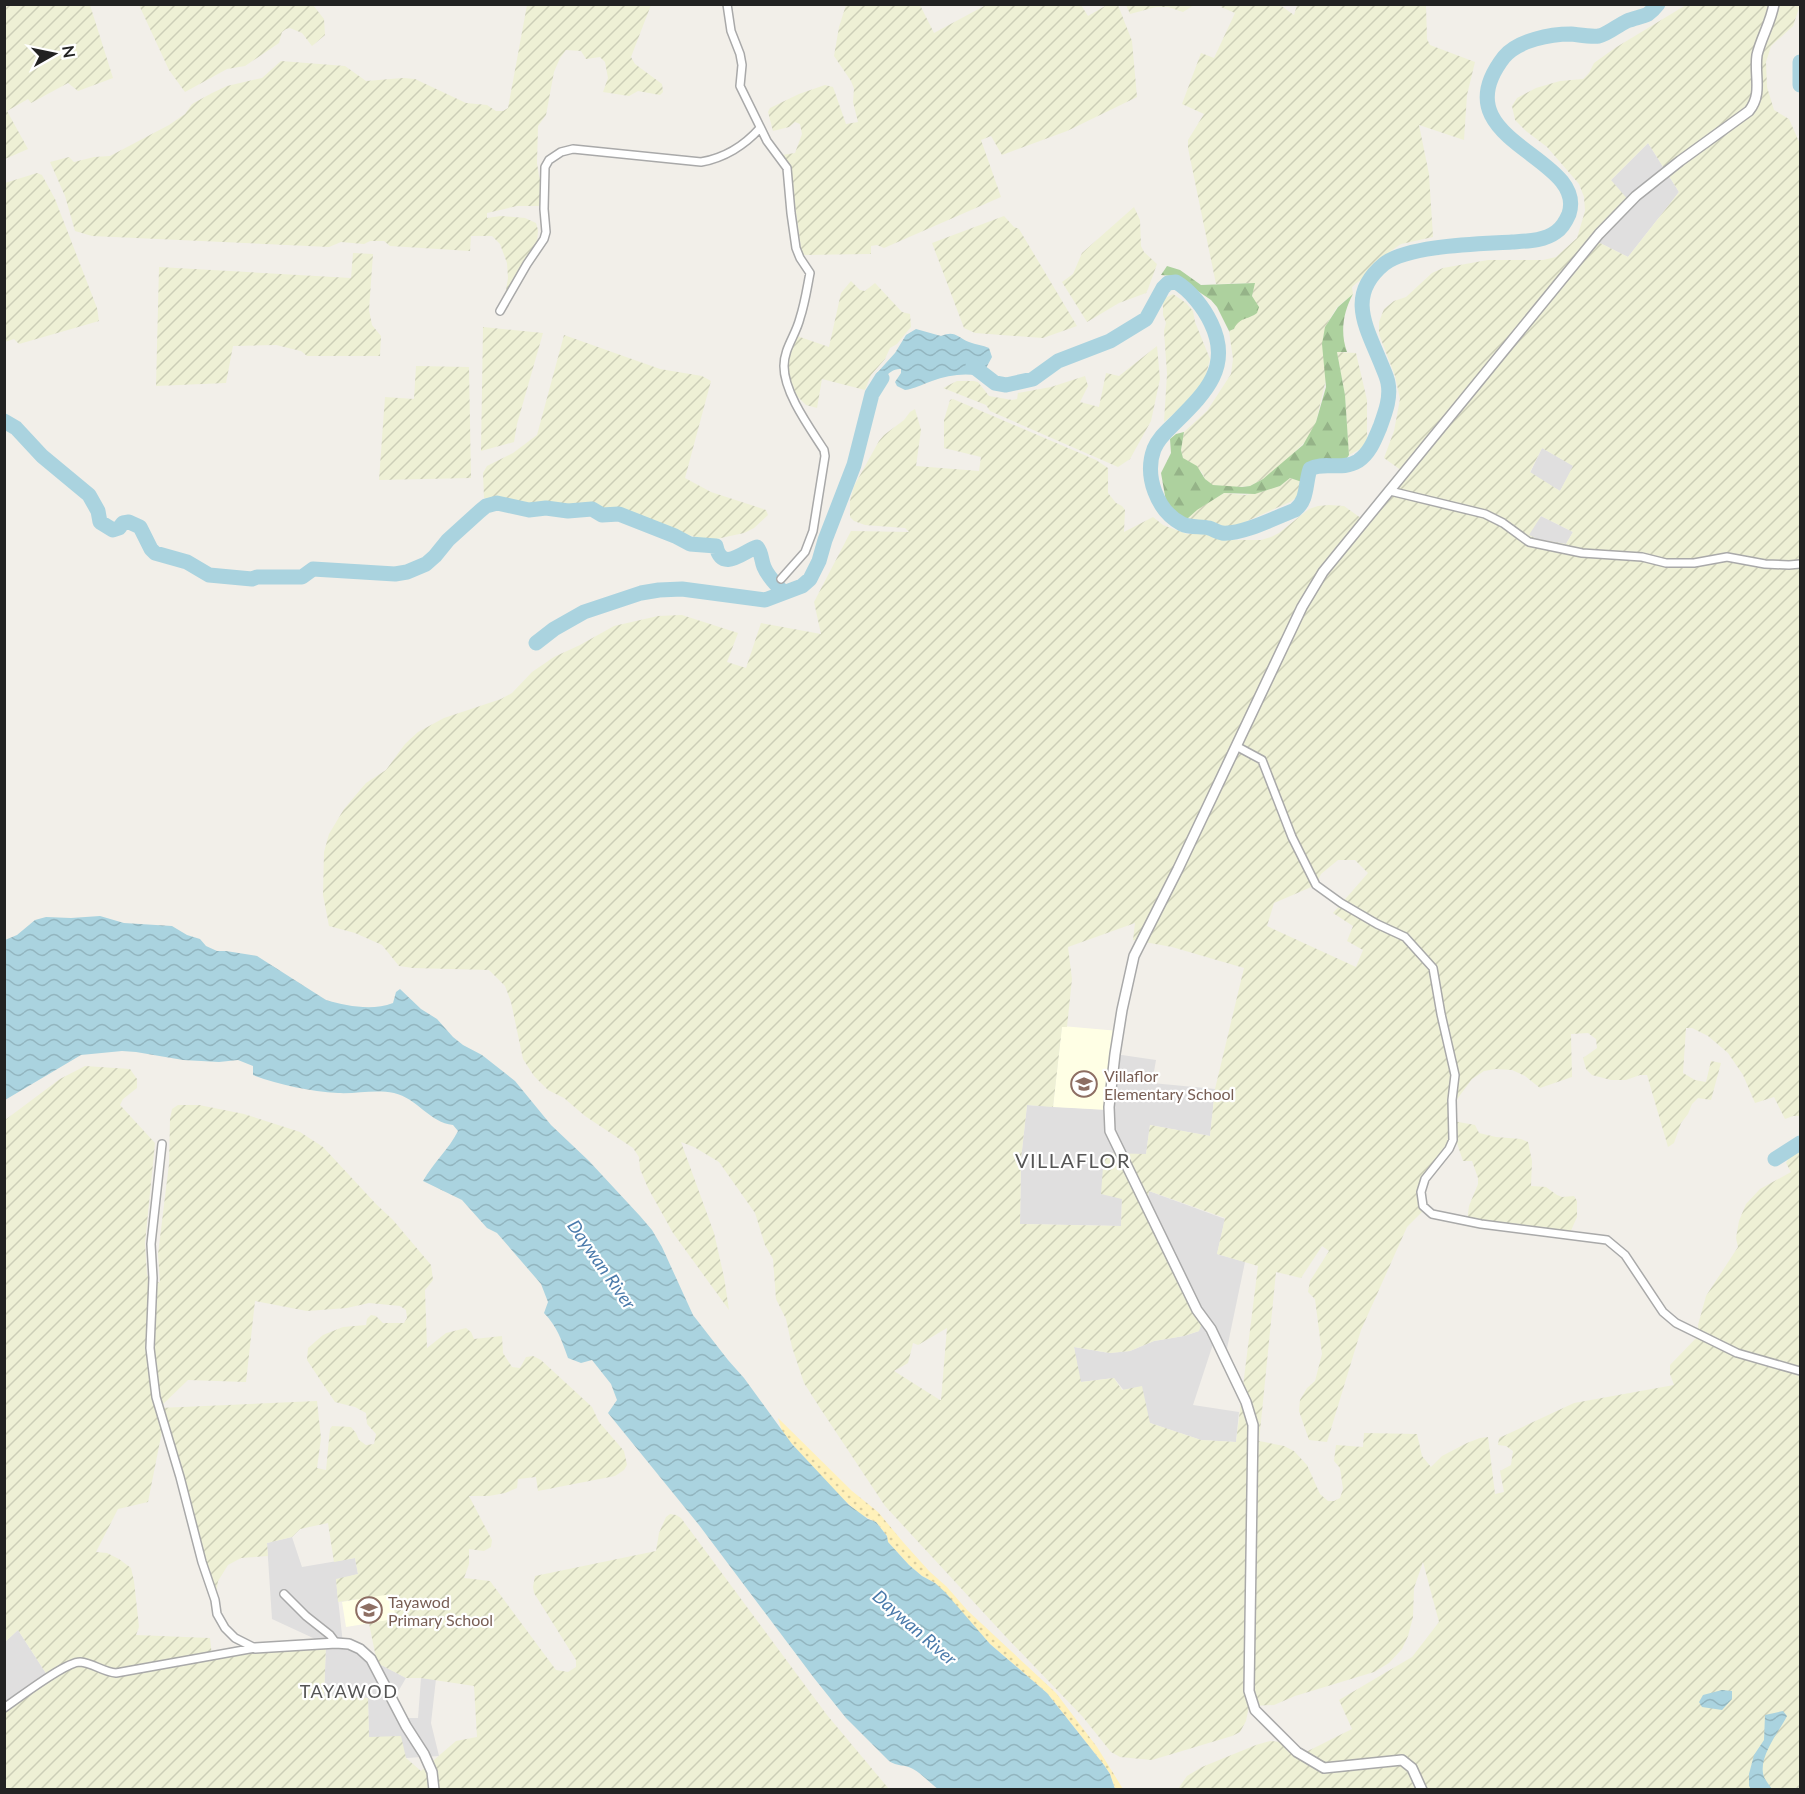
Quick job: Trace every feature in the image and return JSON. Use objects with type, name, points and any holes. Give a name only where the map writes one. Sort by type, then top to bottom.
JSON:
[{"type":"street","points":[[727,4],[731,31],[742,65],[740,86],[767,141],[787,168],[796,248],[810,273],[800,320],[788,344],[785,357],[786,378],[800,411],[824,450],[825,456],[813,531],[805,552],[781,579]]},
{"type":"street","points":[[1422,1790],[1412,1768],[1402,1760],[1324,1768],[1297,1752],[1255,1710],[1249,1691],[1253,1425],[1242,1393],[1211,1329],[1197,1310],[1146,1208],[1116,1147],[1108,1122],[1108,1107],[1122,1010],[1134,956],[1178,869],[1302,607],[1323,572],[1599,234],[1636,196],[1749,111],[1755,104],[1758,96],[1757,58],[1774,4]]},
{"type":"street","points":[[500,311],[544,239],[546,232],[545,167],[549,160],[561,152],[573,149],[701,162],[725,155],[753,136],[760,128]]},
{"type":"street","points":[[1390,491],[1485,514],[1503,523],[1529,542],[1582,553],[1642,557],[1666,563],[1694,563],[1727,557],[1765,564],[1800,564]]},
{"type":"street","points":[[1236,746],[1262,760],[1292,837],[1316,885],[1341,903],[1405,937],[1433,968],[1454,1070],[1452,1106],[1454,1132],[1449,1149],[1425,1179],[1422,1188],[1422,1202],[1427,1211],[1481,1224],[1607,1240],[1625,1255],[1664,1312],[1676,1323],[1737,1353],[1800,1371]]},
{"type":"street","points":[[162,1144],[152,1244],[150,1348],[156,1397],[215,1600],[217,1614],[225,1628],[235,1638],[255,1648]]},
{"type":"street","points":[[284,1594],[336,1643]]},
{"type":"street","points":[[4,1708],[72,1663],[89,1664],[116,1673],[255,1648],[349,1644],[360,1649],[371,1659],[405,1726],[424,1754],[432,1772],[434,1790]]},
{"type":"shaded area","points":[[4,5],[90,5],[113,78],[78,91],[68,83],[31,103],[28,99],[7,111],[28,149],[5,159]]},
{"type":"shaded area","points":[[139,5],[313,5],[324,19],[325,35],[312,46],[302,33],[290,28],[286,29],[282,32],[279,43],[245,66],[227,69],[185,92],[169,70]]},
{"type":"shaded area","points":[[527,5],[651,5],[631,57],[635,64],[662,84],[663,92],[660,95],[638,91],[629,96],[603,92],[608,78],[605,62],[600,57],[586,59],[581,51],[566,50],[554,72],[546,115],[538,126],[537,163],[542,182],[542,206],[517,206],[487,213],[487,218],[501,216],[525,218],[536,223],[538,230],[537,243],[505,296],[508,278],[507,263],[500,244],[492,236],[471,236],[470,251],[390,246],[384,241],[370,241],[364,244],[341,242],[329,247],[92,236],[75,231],[65,196],[50,162],[69,157],[74,162],[110,156],[169,125],[185,114],[192,104],[212,93],[227,86],[262,78],[281,61],[345,66],[366,81],[415,79],[466,103],[487,105],[496,111],[503,111],[508,108]]},
{"type":"shaded area","points":[[846,5],[920,5],[934,33],[986,5],[1081,5],[1088,16],[1107,5],[1118,5],[1132,41],[1137,97],[1067,131],[1002,155],[991,136],[981,140],[1001,197],[884,248],[877,245],[871,246],[871,254],[802,255],[790,169],[782,155],[795,153],[802,134],[800,124],[795,122],[789,127],[773,131],[768,112],[770,108],[799,94],[825,85],[833,87],[846,124],[858,122],[853,102],[854,89],[834,56]]},
{"type":"shaded area","points":[[1126,5],[1194,5],[1183,12],[1168,7],[1156,7],[1130,14]]},
{"type":"shaded area","points":[[1222,5],[1280,5],[1294,15],[1297,5],[1426,5],[1427,39],[1430,45],[1475,62],[1467,95],[1464,140],[1419,125],[1429,174],[1433,237],[1401,244],[1375,262],[1365,276],[1352,287],[1353,294],[1337,307],[1328,322],[1323,337],[1326,379],[1316,422],[1308,439],[1263,479],[1250,486],[1236,487],[1212,485],[1205,479],[1202,472],[1183,458],[1181,450],[1184,432],[1207,411],[1231,374],[1233,359],[1229,331],[1234,329],[1236,323],[1243,318],[1253,316],[1252,288],[1254,283],[1216,284],[1188,148],[1188,140],[1204,114],[1182,104],[1201,53],[1214,58],[1235,13],[1221,7]]},
{"type":"shaded area","points":[[1686,5],[1800,5],[1793,26],[1771,46],[1766,62],[1767,87],[1774,110],[1789,119],[1800,144],[1800,1116],[1785,1119],[1774,1097],[1755,1103],[1743,1075],[1728,1053],[1708,1036],[1692,1028],[1686,1028],[1683,1073],[1695,1080],[1706,1082],[1711,1061],[1721,1063],[1711,1100],[1698,1098],[1692,1104],[1681,1123],[1674,1143],[1668,1147],[1647,1075],[1626,1080],[1611,1080],[1592,1075],[1586,1069],[1583,1058],[1597,1048],[1596,1039],[1588,1033],[1571,1034],[1572,1077],[1540,1088],[1525,1076],[1512,1070],[1484,1071],[1472,1079],[1452,1106],[1453,1121],[1475,1125],[1479,1133],[1528,1142],[1532,1161],[1531,1186],[1546,1187],[1562,1197],[1574,1196],[1577,1201],[1577,1217],[1569,1235],[1467,1221],[1478,1178],[1472,1161],[1463,1161],[1454,1134],[1453,1140],[1422,1188],[1425,1209],[1407,1227],[1361,1330],[1327,1442],[1309,1440],[1299,1411],[1300,1400],[1307,1388],[1315,1381],[1322,1354],[1315,1299],[1308,1292],[1310,1281],[1329,1251],[1322,1246],[1301,1278],[1276,1272],[1259,1441],[1284,1446],[1294,1451],[1307,1465],[1320,1494],[1328,1501],[1334,1501],[1340,1498],[1343,1489],[1340,1468],[1334,1461],[1336,1445],[1363,1447],[1364,1433],[1417,1434],[1422,1456],[1431,1467],[1442,1456],[1467,1443],[1488,1437],[1495,1494],[1504,1492],[1500,1471],[1511,1465],[1513,1451],[1506,1446],[1498,1445],[1499,1438],[1574,1403],[1674,1385],[1670,1365],[1699,1335],[1698,1325],[1706,1296],[1738,1247],[1736,1238],[1739,1221],[1746,1204],[1760,1189],[1791,1172],[1786,1163],[1800,1138],[1800,1789],[1178,1789],[1187,1776],[1202,1767],[1256,1745],[1270,1741],[1281,1742],[1284,1739],[1302,1754],[1352,1729],[1339,1700],[1412,1657],[1439,1622],[1423,1562],[1414,1588],[1413,1617],[1408,1636],[1402,1649],[1389,1663],[1374,1672],[1295,1696],[1274,1705],[1249,1706],[1246,1721],[1240,1732],[1232,1736],[1152,1760],[1120,1757],[1111,1752],[1082,1716],[885,1506],[804,1383],[792,1347],[786,1319],[776,1299],[773,1259],[765,1245],[755,1213],[719,1162],[681,1142],[714,1233],[729,1310],[673,1233],[648,1188],[640,1169],[639,1157],[633,1148],[585,1116],[564,1098],[548,1090],[534,1076],[523,1059],[511,1002],[505,986],[489,970],[399,966],[382,945],[355,933],[329,926],[323,895],[324,852],[329,834],[344,809],[366,783],[386,770],[405,744],[418,732],[444,718],[501,699],[512,693],[532,672],[554,657],[614,626],[658,616],[682,615],[738,633],[727,662],[746,668],[761,623],[821,634],[814,602],[851,531],[909,532],[905,528],[865,525],[854,521],[850,517],[850,501],[854,486],[879,441],[915,409],[921,430],[916,466],[979,471],[981,457],[944,448],[944,420],[950,400],[953,399],[1096,460],[1108,468],[1108,493],[1125,510],[1124,532],[1153,517],[1163,525],[1187,534],[1204,534],[1233,540],[1261,540],[1279,533],[1309,509],[1329,505],[1344,506],[1365,521],[1405,473],[1384,458],[1394,431],[1400,399],[1395,376],[1379,334],[1379,322],[1384,309],[1394,301],[1406,297],[1432,273],[1443,268],[1488,260],[1543,260],[1556,257],[1577,238],[1585,211],[1584,197],[1579,184],[1547,147],[1515,120],[1512,106],[1517,98],[1536,88],[1560,81],[1583,79],[1594,63]],"holes":[[[1648,143],[1679,192],[1628,257],[1594,240],[1630,202],[1611,180]],[[1542,448],[1573,466],[1560,491],[1530,472]],[[1541,516],[1573,532],[1566,544],[1537,539],[1529,535]],[[1338,860],[1355,860],[1368,873],[1333,913],[1353,926],[1347,941],[1363,950],[1356,967],[1267,926],[1274,903],[1316,885],[1321,874]],[[1135,923],[1133,940],[1172,947],[1244,968],[1215,1089],[1210,1136],[1150,1125],[1146,1154],[1104,1153],[1101,1194],[1122,1199],[1121,1226],[1020,1224],[1021,1159],[1027,1105],[1053,1107],[1062,1027],[1067,1027],[1072,979],[1068,947]],[[1149,1191],[1225,1218],[1217,1254],[1258,1266],[1236,1442],[1201,1440],[1150,1423],[1142,1386],[1122,1390],[1114,1378],[1081,1382],[1074,1347],[1110,1353],[1130,1351],[1154,1341],[1199,1331],[1203,1320],[1146,1208]],[[947,1328],[941,1400],[894,1371],[908,1363],[913,1343],[918,1345]]]},
{"type":"shaded area","points":[[1648,143],[1679,192],[1628,257],[1594,240],[1611,180]]},
{"type":"shaded area","points":[[37,173],[42,175],[55,199],[97,308],[99,321],[19,344],[14,339],[5,342],[5,183]]},
{"type":"shaded area","points":[[1134,207],[1140,220],[1141,246],[1157,264],[1148,289],[1146,293],[1119,303],[1087,322],[1062,282],[1073,274],[1082,253]]},
{"type":"shaded area","points":[[1004,216],[1019,229],[1077,326],[1043,338],[975,333],[964,328],[932,243]]},
{"type":"shaded area","points":[[353,253],[373,254],[369,310],[372,325],[381,336],[380,356],[307,356],[301,351],[276,345],[233,346],[226,383],[156,386],[159,267],[351,278]]},
{"type":"shaded area","points":[[851,281],[860,290],[865,291],[875,283],[902,312],[910,314],[911,327],[897,344],[890,348],[885,359],[871,375],[865,390],[822,379],[817,408],[806,405],[797,396],[789,378],[788,358],[797,336],[829,347],[841,293]]},
{"type":"shaded area","points":[[1173,294],[1193,311],[1210,359],[1202,390],[1164,422],[1167,374],[1163,299]]},
{"type":"shaded area","points":[[483,327],[543,333],[514,442],[481,451]]},
{"type":"shaded area","points":[[564,335],[660,369],[702,376],[711,381],[685,478],[711,492],[766,510],[768,515],[754,528],[744,533],[707,541],[614,510],[563,504],[525,505],[484,498],[483,473],[487,466],[513,453],[537,435]]},
{"type":"shaded area","points":[[1157,346],[1160,379],[1151,421],[1130,459],[1118,467],[990,411],[986,405],[943,388],[957,381],[974,381],[978,382],[989,396],[1012,400],[1017,399],[1018,393],[1051,387],[1085,376],[1088,386],[1080,402],[1099,407],[1106,373],[1119,376]]},
{"type":"shaded area","points":[[1337,352],[1356,353],[1367,400],[1367,442],[1364,447],[1349,455],[1345,395]]},
{"type":"shaded area","points":[[416,366],[469,367],[471,478],[379,480],[385,397],[414,399]]},
{"type":"shaded area","points":[[1542,448],[1574,466],[1560,491],[1530,473]]},
{"type":"shaded area","points":[[1290,478],[1302,482],[1300,495],[1290,502],[1231,528],[1222,528],[1187,519],[1196,510],[1224,493],[1245,495],[1261,492],[1280,486]]},
{"type":"shaded area","points":[[1541,516],[1573,532],[1566,544],[1537,539],[1528,535]]},
{"type":"shaded area","name":"Villaflor Elementary School","points":[[1062,1026],[1119,1031],[1109,1110],[1053,1107]]},
{"type":"shaded area","points":[[1115,1054],[1156,1060],[1152,1083],[1215,1089],[1210,1136],[1150,1125],[1146,1154],[1122,1198],[1121,1226],[1020,1224],[1021,1159],[1027,1105],[1108,1110]]},
{"type":"shaded area","points":[[85,1066],[130,1069],[137,1079],[137,1088],[123,1099],[120,1105],[155,1143],[145,1243],[147,1275],[160,1283],[158,1254],[169,1164],[172,1109],[178,1105],[199,1105],[244,1114],[300,1132],[323,1147],[393,1220],[431,1265],[433,1280],[425,1290],[427,1348],[446,1333],[466,1328],[474,1339],[502,1336],[503,1353],[512,1367],[520,1368],[526,1357],[533,1356],[541,1360],[592,1407],[599,1422],[624,1451],[627,1465],[624,1470],[615,1476],[538,1491],[536,1477],[518,1479],[517,1488],[505,1493],[469,1496],[492,1540],[491,1547],[484,1551],[469,1549],[469,1564],[464,1578],[490,1581],[556,1670],[568,1672],[576,1667],[576,1660],[534,1593],[535,1576],[656,1551],[659,1533],[666,1517],[670,1514],[676,1515],[681,1518],[827,1715],[889,1789],[5,1789],[5,1711],[56,1677],[49,1678],[18,1630],[5,1642],[5,1120],[60,1079]],"holes":[[[255,1301],[307,1311],[347,1308],[369,1303],[400,1306],[406,1310],[407,1318],[404,1323],[383,1323],[376,1316],[371,1315],[366,1325],[343,1327],[323,1335],[308,1348],[307,1360],[335,1402],[355,1407],[366,1413],[367,1424],[376,1434],[374,1444],[366,1445],[359,1440],[351,1427],[332,1426],[326,1470],[317,1468],[321,1438],[317,1401],[159,1408],[188,1380],[246,1382]],[[163,1426],[215,1600],[218,1581],[228,1565],[241,1558],[268,1556],[267,1543],[292,1537],[300,1529],[328,1523],[334,1562],[355,1558],[358,1574],[336,1579],[338,1602],[392,1594],[396,1619],[369,1623],[377,1663],[406,1678],[474,1686],[477,1737],[456,1741],[421,1771],[406,1758],[401,1736],[369,1737],[368,1698],[324,1696],[326,1644],[212,1657],[210,1638],[136,1635],[139,1627],[131,1568],[107,1553],[96,1552],[118,1509],[148,1502]]]},
{"type":"shaded area","points":[[1149,1191],[1225,1219],[1217,1254],[1245,1262],[1225,1358],[1215,1338],[1193,1405],[1239,1412],[1236,1442],[1201,1440],[1150,1423],[1114,1378],[1080,1382],[1074,1347],[1109,1353],[1130,1351],[1154,1341],[1199,1331],[1146,1207]]},
{"type":"shaded area","points":[[292,1537],[302,1567],[355,1558],[358,1574],[336,1580],[343,1644],[406,1678],[392,1702],[401,1718],[418,1718],[421,1678],[436,1679],[431,1723],[439,1756],[406,1758],[369,1738],[368,1698],[324,1696],[326,1644],[272,1619],[267,1543]]},
{"type":"shaded area","name":"Tayawod Primary School","points":[[391,1593],[396,1619],[346,1627],[342,1602]]},
{"type":"shaded area","points":[[18,1630],[49,1678],[5,1708],[5,1642]]},
{"type":"green space","points":[[1167,266],[1180,270],[1201,285],[1255,283],[1252,296],[1259,307],[1257,313],[1241,321],[1229,331],[1211,300],[1180,279],[1161,275]]},
{"type":"green space","points":[[1353,294],[1344,323],[1347,352],[1337,352],[1345,395],[1349,455],[1345,460],[1337,464],[1324,463],[1314,466],[1302,482],[1290,478],[1280,486],[1255,494],[1224,493],[1187,519],[1175,514],[1167,507],[1161,473],[1171,453],[1170,439],[1176,434],[1184,432],[1181,450],[1183,458],[1197,466],[1205,479],[1213,485],[1250,486],[1263,479],[1303,445],[1316,422],[1326,387],[1322,344],[1325,327],[1338,307]]},
{"type":"sand","points":[[778,1418],[852,1491],[878,1512],[929,1571],[967,1610],[1056,1693],[1097,1747],[1123,1789],[1115,1789],[1104,1765],[1047,1693],[990,1644],[935,1583],[909,1565],[888,1542],[887,1536],[876,1522],[861,1515],[837,1494],[783,1434]]},
{"type":"water","points":[[916,329],[941,336],[953,334],[989,348],[992,357],[985,370],[989,378],[967,374],[953,375],[905,390],[897,386],[895,382],[901,373],[901,369],[896,369],[888,374],[872,394],[876,374],[895,353],[906,335]]},
{"type":"water","name":"Daywan River","points":[[100,916],[124,923],[172,926],[187,935],[200,939],[206,946],[217,951],[257,956],[326,1000],[334,1002],[351,1006],[377,1007],[393,1003],[396,992],[400,989],[421,1009],[437,1019],[463,1045],[482,1055],[515,1081],[551,1125],[589,1161],[652,1230],[693,1315],[744,1378],[792,1444],[849,1505],[876,1522],[887,1536],[888,1542],[909,1565],[945,1592],[990,1644],[1047,1693],[1104,1765],[1115,1789],[938,1789],[913,1769],[889,1761],[846,1718],[699,1525],[608,1413],[617,1400],[611,1384],[592,1360],[581,1363],[568,1358],[556,1328],[544,1313],[548,1302],[541,1284],[497,1233],[487,1228],[462,1200],[423,1181],[458,1131],[453,1125],[437,1120],[410,1100],[394,1093],[317,1091],[263,1079],[253,1075],[253,1066],[238,1060],[219,1062],[183,1060],[122,1051],[81,1055],[5,1100],[5,940],[17,935],[35,920],[46,917]]},
{"type":"water","points":[[1722,1690],[1732,1691],[1732,1699],[1722,1710],[1702,1707],[1699,1702],[1703,1695]]},
{"type":"water","points":[[1783,1711],[1787,1716],[1770,1745],[1764,1762],[1764,1777],[1772,1789],[1751,1789],[1749,1774],[1754,1755],[1764,1740],[1765,1715]]},
{"type":"waterway","points":[[973,366],[995,383],[1006,385],[1033,379],[1058,361],[1110,341],[1146,319],[1163,288],[1168,283],[1176,282],[1205,311],[1217,338],[1219,352],[1213,377],[1206,389],[1164,434],[1154,449],[1151,459],[1152,481],[1160,502],[1166,511],[1182,524],[1209,528],[1222,533],[1249,528],[1295,510],[1304,497],[1310,469],[1346,465],[1358,461],[1372,445],[1384,416],[1388,400],[1388,383],[1370,339],[1363,313],[1362,300],[1365,288],[1372,276],[1384,264],[1395,258],[1427,249],[1541,239],[1560,228],[1568,217],[1569,194],[1558,177],[1501,128],[1489,109],[1489,86],[1504,57],[1526,42],[1545,37],[1571,34],[1602,35],[1627,21],[1648,14],[1658,4]]},
{"type":"waterway","points":[[1800,62],[1800,85]]},
{"type":"waterway","points":[[536,643],[554,629],[584,612],[641,593],[682,589],[765,600],[802,586],[810,579],[819,561],[854,465],[872,394],[882,378]]},
{"type":"waterway","points":[[4,421],[16,428],[42,456],[89,495],[98,511],[100,522],[113,530],[129,522],[140,527],[155,553],[187,562],[209,575],[252,579],[302,577],[313,569],[395,574],[407,572],[426,564],[480,511],[486,506],[497,503],[529,510],[592,509],[602,515],[619,514],[690,544],[716,546],[719,554],[728,559],[757,547],[766,571],[783,592]]},
{"type":"waterway","points":[[1775,1159],[1800,1143]]},
{"type":"place","name":"Villaflor Elementary School","points":[[1084,1084]]},
{"type":"place","name":"Tayawod Primary School","points":[[369,1610]]},
{"type":"district","name":"VILLAFLOR","points":[[1073,1160]]},
{"type":"district","name":"TAYAWOD","points":[[349,1691]]}]
